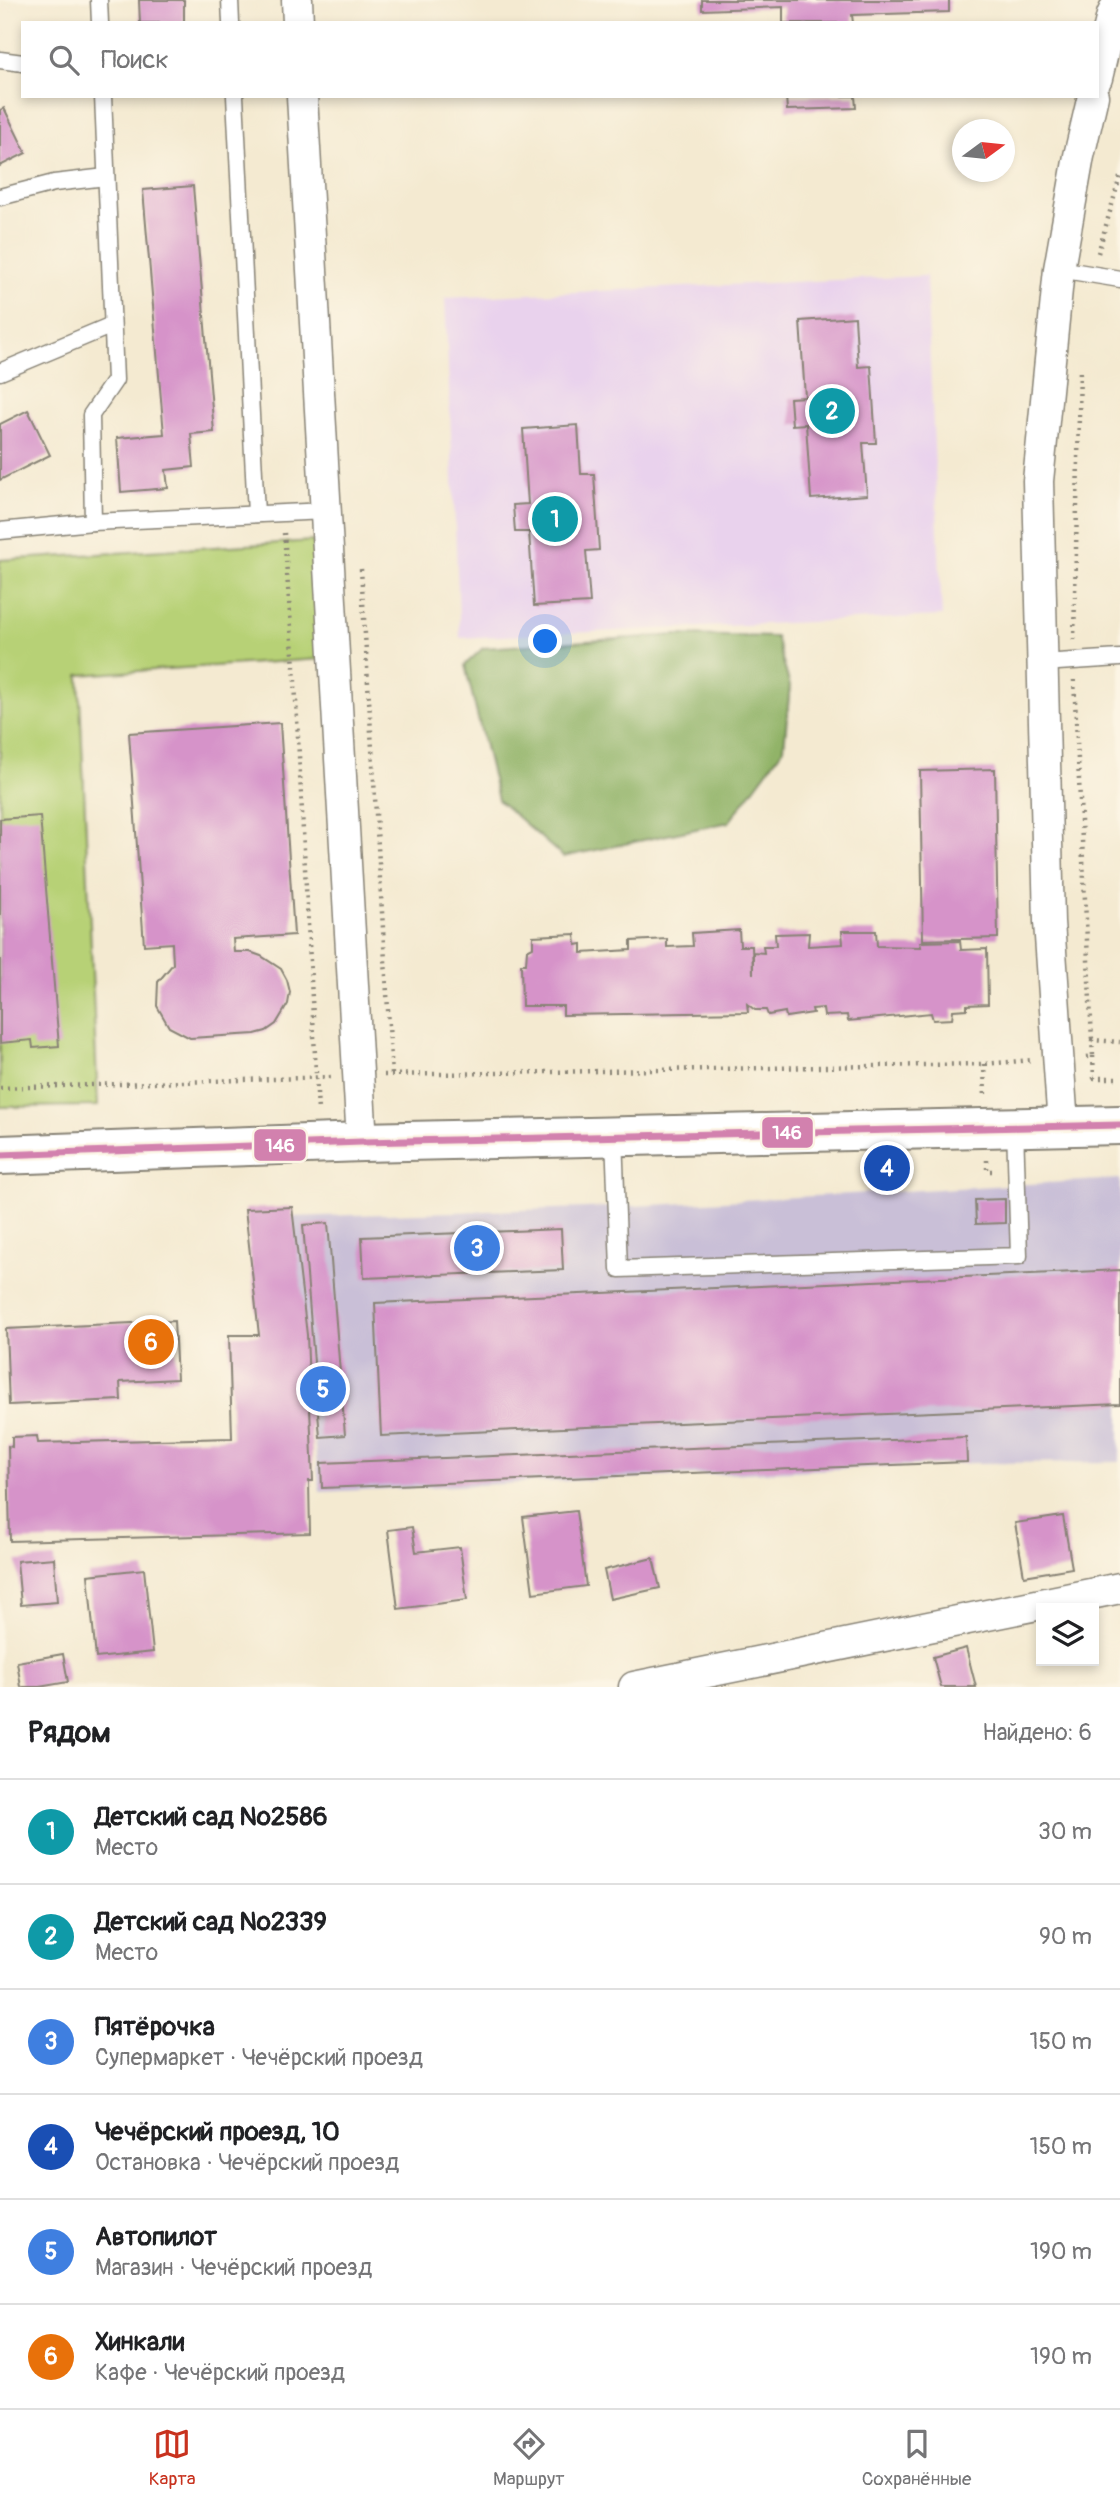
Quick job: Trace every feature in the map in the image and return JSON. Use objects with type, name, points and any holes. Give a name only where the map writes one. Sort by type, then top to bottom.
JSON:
[{"type":"main road","points":[[0,1155],[362,1142],[1120,1125]]},
{"type":"street","points":[[297,0],[298,21]]},
{"type":"street","points":[[1099,70],[1112,15],[1119,0]]},
{"type":"street","points":[[302,98],[362,1142]]},
{"type":"street","points":[[1063,1126],[1049,922],[1038,481],[1059,269],[1079,156],[1093,98]]},
{"type":"street","points":[[634,1687],[1120,1588]]},
{"type":"lane","points":[[99,0],[100,21]]},
{"type":"lane","points":[[230,0],[231,21]]},
{"type":"lane","points":[[0,60],[21,63]]},
{"type":"lane","points":[[93,522],[91,415],[115,380],[103,98]]},
{"type":"lane","points":[[234,98],[256,514]]},
{"type":"lane","points":[[0,197],[54,183],[106,177]]},
{"type":"lane","points":[[1059,269],[1120,279]]},
{"type":"lane","points":[[0,372],[112,325]]},
{"type":"lane","points":[[0,531],[93,522],[326,511]]},
{"type":"lane","points":[[1042,663],[1120,658]]},
{"type":"lane","points":[[614,1136],[619,1269],[1019,1256],[1014,1127]]},
{"type":"path","points":[[1091,274],[1120,177]]},
{"type":"path","points":[[1080,361],[1073,661],[1094,1078],[1120,1078]]},
{"type":"path","points":[[282,513],[295,681],[320,1144]]},
{"type":"path","points":[[360,565],[391,1075]]},
{"type":"path","points":[[1092,1040],[1120,1042]]},
{"type":"path","points":[[0,1088],[391,1075],[984,1064],[1093,1056]]},
{"type":"shaded area","points":[[926,276],[942,616],[460,638],[445,298]]},
{"type":"shaded area","points":[[1120,1179],[1120,1462],[975,1463],[320,1492],[289,1217],[617,1207]]},
{"type":"green space","points":[[313,541],[320,659],[79,675],[98,1106],[0,1107],[0,560]]},
{"type":"green space","points":[[677,635],[776,637],[790,686],[784,748],[729,822],[563,857],[498,800],[465,665],[483,648]]},
{"type":"building","points":[[139,0],[184,0],[184,21],[140,21]]},
{"type":"building","points":[[702,0],[949,0],[949,12],[852,15],[853,21],[783,21],[783,7],[702,10]]},
{"type":"building","points":[[786,98],[855,98],[856,108],[787,110]]},
{"type":"building","points":[[4,108],[26,153],[0,166],[0,110]]},
{"type":"building","points":[[193,186],[214,432],[191,434],[194,467],[166,470],[168,488],[121,492],[117,438],[164,434],[143,190]]},
{"type":"building","points":[[855,317],[858,367],[871,366],[876,443],[863,443],[867,495],[811,499],[806,424],[792,425],[790,398],[805,397],[800,321]]},
{"type":"building","points":[[28,410],[50,455],[0,480],[0,424]]},
{"type":"building","points":[[578,425],[581,474],[594,474],[599,550],[586,551],[590,603],[534,606],[529,532],[515,532],[513,505],[528,504],[523,429]]},
{"type":"building","points":[[280,723],[294,935],[233,939],[234,952],[250,952],[281,969],[290,992],[288,1004],[276,1024],[266,1031],[190,1038],[169,1027],[157,1006],[158,982],[173,964],[172,943],[144,945],[129,733]]},
{"type":"building","points":[[995,769],[998,938],[923,940],[920,771]]},
{"type":"building","points":[[40,816],[59,1046],[33,1048],[32,1040],[0,1043],[0,819]]},
{"type":"building","points":[[739,930],[740,946],[752,946],[753,974],[753,952],[764,953],[763,946],[776,946],[775,934],[809,933],[808,946],[843,944],[842,931],[876,931],[877,946],[921,947],[920,942],[960,941],[961,950],[987,949],[988,1004],[967,1005],[967,1009],[953,1010],[952,1019],[933,1020],[931,1013],[848,1021],[847,1015],[824,1016],[823,1008],[812,1009],[813,1013],[786,1017],[785,1012],[768,1015],[766,1010],[755,1010],[747,1004],[748,1012],[563,1015],[563,1006],[522,1006],[521,964],[526,964],[527,950],[533,947],[533,936],[575,934],[576,945],[582,944],[582,953],[631,950],[631,941],[667,939],[667,947],[693,946],[692,933]]},
{"type":"building","points":[[1005,1199],[1005,1223],[976,1224],[975,1200]]},
{"type":"building","points":[[292,1207],[307,1335],[313,1481],[309,1481],[310,1533],[10,1541],[8,1446],[12,1447],[12,1437],[37,1436],[38,1443],[232,1438],[229,1335],[259,1335],[245,1209]]},
{"type":"building","points":[[328,1223],[345,1435],[320,1437],[303,1225]]},
{"type":"building","points":[[561,1229],[563,1270],[364,1278],[362,1237]]},
{"type":"building","points":[[1120,1270],[1120,1404],[381,1436],[375,1303]]},
{"type":"building","points":[[174,1321],[177,1379],[120,1382],[121,1400],[9,1405],[6,1329]]},
{"type":"building","points":[[966,1437],[967,1462],[322,1488],[321,1463]]},
{"type":"building","points":[[576,1511],[586,1586],[533,1593],[523,1517]]},
{"type":"building","points":[[1063,1516],[1072,1568],[1024,1576],[1015,1523]]},
{"type":"building","points":[[412,1527],[416,1552],[460,1547],[467,1600],[398,1609],[388,1530]]},
{"type":"building","points":[[54,1558],[57,1602],[21,1605],[17,1561]]},
{"type":"building","points":[[653,1558],[660,1588],[610,1599],[604,1570]]},
{"type":"building","points":[[144,1569],[153,1652],[96,1658],[88,1575]]},
{"type":"building","points":[[966,1648],[976,1687],[941,1687],[933,1657]]},
{"type":"building","points":[[63,1654],[68,1682],[21,1687],[17,1662]]},
{"type":"transit line","name":"146","points":[[0,1155],[362,1142],[1120,1125]]},
{"type":"place","name":"Детский сад №2339","points":[[832,411]]},
{"type":"place","name":"Детский сад №2586","points":[[555,519]]},
{"type":"place","name":"Чечёрский проезд, 10","points":[[887,1168]]},
{"type":"place","name":"Пятёрочка","points":[[477,1248]]},
{"type":"place","name":"Хинкали","points":[[151,1342]]},
{"type":"place","name":"Автопилот","points":[[323,1389]]}]
